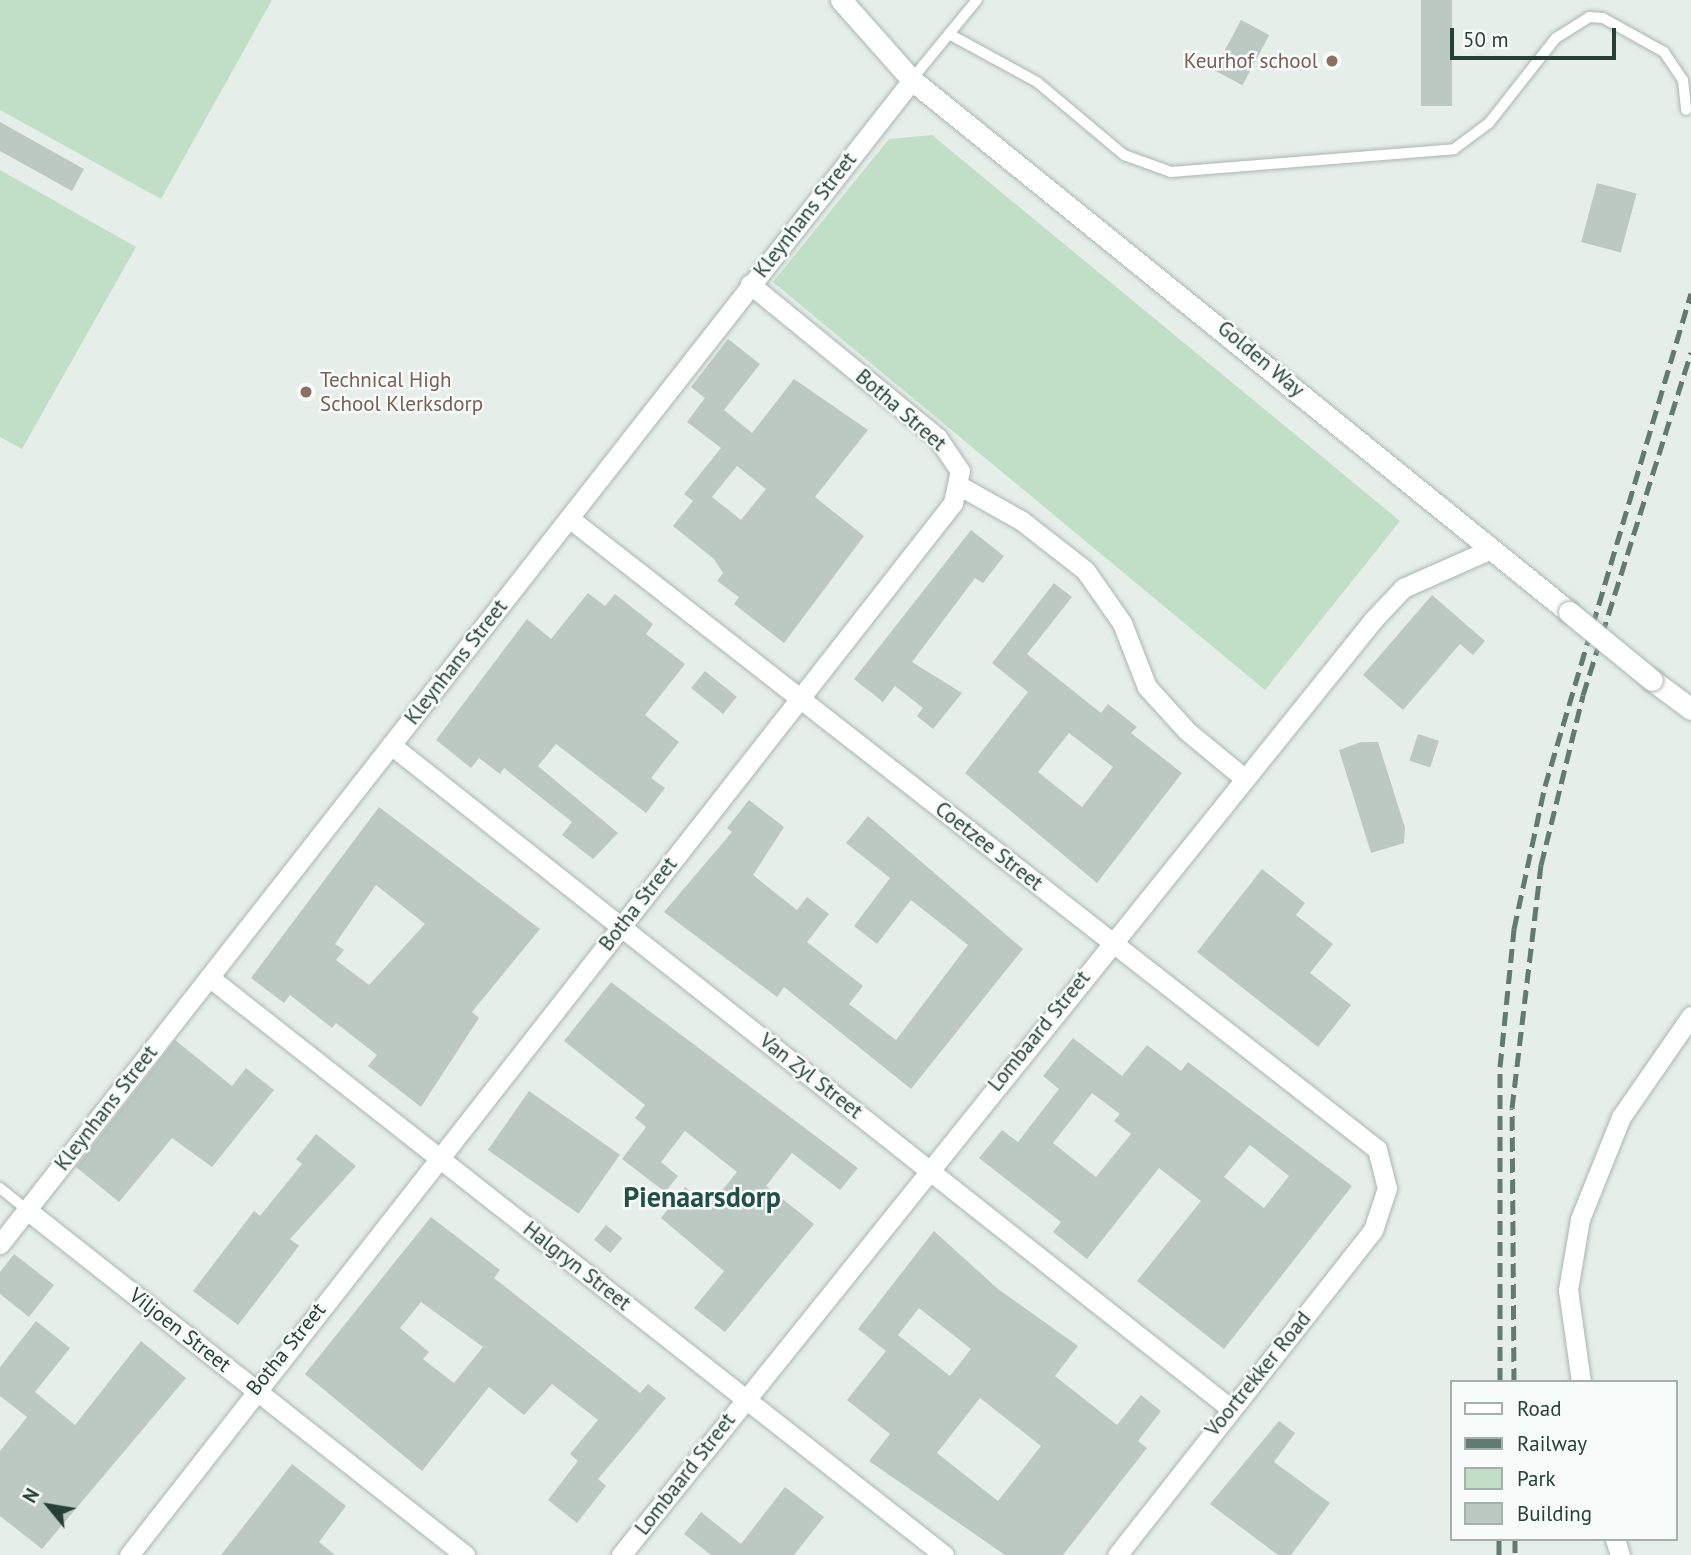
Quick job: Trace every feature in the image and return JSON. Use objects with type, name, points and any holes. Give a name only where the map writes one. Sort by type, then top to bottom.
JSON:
[{"type":"street","name":"Golden Way","points":[[841,0],[912,80],[1691,709]]},
{"type":"street","name":"Kleynhans Street","points":[[0,1244],[912,80]]},
{"type":"street","name":"Botha Street","points":[[129,1555],[254,1389],[440,1159],[799,698],[960,486],[957,464],[938,438],[750,284]]},
{"type":"street","points":[[960,486],[1022,521],[1085,570],[1122,623],[1147,687],[1187,731],[1244,778]]},
{"type":"street","name":"Coetzee Street","points":[[569,518],[1366,1137],[1377,1149],[1387,1188]]},
{"type":"street","name":"Lombaard Street","points":[[621,1555],[1112,941],[1403,588],[1491,549]]},
{"type":"street","name":"Van Zyl Street","points":[[391,745],[1230,1408]]},
{"type":"street","name":"Halgryn Street","points":[[209,977],[944,1555]]},
{"type":"street","points":[[1581,1380],[1568,1290],[1580,1219],[1621,1117],[1691,1016]]},
{"type":"street","name":"Voortrekker Road","points":[[1117,1555],[1230,1408],[1373,1230],[1387,1188]]},
{"type":"street","name":"Viljoen Street","points":[[27,1210],[465,1555]]},
{"type":"lane","points":[[912,80],[977,0]]},
{"type":"lane","points":[[949,34],[1037,82],[1124,155],[1171,172],[1454,149],[1489,123],[1556,38],[1589,17],[1603,18],[1664,52],[1683,80],[1686,110]]},
{"type":"lane","points":[[0,1188],[27,1210]]},
{"type":"green space","points":[[0,0],[272,0],[161,199],[0,110]]},
{"type":"green space","points":[[932,135],[1400,521],[1265,690],[773,282],[889,139]]},
{"type":"green space","points":[[0,170],[136,247],[22,449],[0,437]]},
{"type":"building","points":[[1421,0],[1452,0],[1452,106],[1421,106]]},
{"type":"building","points":[[1241,20],[1269,35],[1242,85],[1214,70]]},
{"type":"building","points":[[0,122],[84,169],[72,191],[0,151]]},
{"type":"building","points":[[1597,183],[1637,194],[1621,253],[1581,242]]},
{"type":"building","points":[[728,339],[760,364],[724,410],[752,433],[794,379],[868,430],[815,497],[864,536],[784,643],[734,604],[739,597],[717,581],[723,573],[714,559],[673,526],[693,501],[684,494],[721,448],[687,422],[705,398],[691,387]],"holes":[[[737,466],[766,489],[741,520],[712,497]]]},
{"type":"building","points":[[971,530],[1004,556],[983,583],[975,578],[912,662],[962,693],[933,729],[917,716],[923,708],[895,686],[883,702],[854,679]]},
{"type":"building","points":[[1054,583],[1072,597],[1027,654],[1101,713],[1108,704],[1137,727],[1131,733],[1182,773],[1097,883],[965,773],[1028,692],[992,663]],"holes":[[[1069,733],[1113,767],[1082,807],[1038,772]]]},
{"type":"building","points":[[588,593],[605,606],[615,594],[653,624],[646,634],[685,664],[645,715],[679,742],[651,778],[665,788],[646,813],[556,744],[538,766],[618,833],[593,859],[562,835],[572,822],[504,768],[500,774],[479,758],[471,768],[436,740],[527,619],[551,639]]},
{"type":"building","points":[[1432,595],[1485,641],[1473,655],[1460,644],[1403,710],[1363,675]]},
{"type":"building","points":[[705,671],[737,697],[723,714],[691,688]]},
{"type":"building","points":[[1418,734],[1439,741],[1430,767],[1409,761]]},
{"type":"building","points":[[1361,742],[1378,742],[1405,828],[1404,843],[1371,853],[1339,750]]},
{"type":"building","points":[[749,800],[784,827],[753,875],[797,910],[807,897],[829,914],[807,942],[863,986],[849,1004],[896,1040],[968,945],[911,900],[877,944],[854,926],[890,878],[846,843],[868,816],[1023,949],[911,1089],[784,987],[777,997],[664,912],[732,832],[727,828]]},
{"type":"building","points":[[379,807],[540,929],[472,1012],[479,1018],[421,1107],[368,1066],[377,1055],[336,1023],[332,1028],[290,995],[284,1003],[251,978]],"holes":[[[376,885],[425,924],[369,985],[336,960],[344,950],[335,944]]]},
{"type":"building","points":[[1262,869],[1305,903],[1296,915],[1333,944],[1310,973],[1351,1005],[1318,1047],[1197,952]]},
{"type":"building","points":[[611,982],[858,1168],[840,1190],[792,1153],[766,1186],[814,1224],[725,1332],[694,1308],[724,1271],[661,1218],[685,1187],[709,1206],[737,1172],[685,1131],[661,1162],[678,1176],[665,1192],[622,1159],[646,1127],[635,1118],[645,1105],[564,1041]]},
{"type":"building","points":[[1073,1038],[1122,1076],[1147,1045],[1181,1071],[1188,1062],[1352,1186],[1224,1349],[1137,1281],[1201,1201],[1159,1168],[1087,1259],[1053,1232],[1061,1222],[979,1158],[1002,1130],[1018,1142],[1059,1089],[1043,1076]],"holes":[[[1092,1093],[1120,1114],[1114,1121],[1131,1134],[1096,1177],[1053,1143]],[[1250,1145],[1289,1176],[1264,1208],[1224,1177]]]},
{"type":"building","points":[[175,1040],[232,1086],[246,1068],[274,1090],[212,1167],[172,1138],[119,1202],[76,1167]]},
{"type":"building","points":[[529,1091],[620,1155],[579,1214],[488,1150]]},
{"type":"building","points":[[316,1134],[356,1166],[290,1239],[299,1246],[238,1325],[193,1291],[254,1211],[260,1216],[302,1164],[296,1159]]},
{"type":"building","points":[[431,1217],[500,1270],[494,1278],[640,1393],[648,1384],[666,1398],[598,1479],[606,1486],[577,1523],[548,1500],[578,1461],[570,1454],[598,1420],[552,1384],[524,1415],[489,1387],[422,1471],[305,1374]],"holes":[[[421,1302],[483,1347],[454,1383],[423,1359],[429,1352],[400,1328]]]},
{"type":"building","points":[[606,1225],[622,1238],[610,1253],[594,1240]]},
{"type":"building","points":[[934,1231],[998,1289],[1078,1346],[1055,1376],[1117,1425],[1141,1395],[1161,1411],[1138,1441],[1147,1448],[1063,1555],[1005,1555],[869,1461],[890,1434],[847,1400],[886,1351],[858,1329]],"holes":[[[919,1308],[971,1349],[950,1376],[898,1335]],[[980,1398],[1041,1446],[998,1501],[937,1453]]]},
{"type":"building","points":[[14,1254],[54,1285],[29,1317],[0,1294],[0,1272]]},
{"type":"building","points":[[36,1321],[70,1348],[35,1392],[75,1425],[141,1341],[186,1378],[42,1549],[0,1516],[0,1451],[27,1417],[0,1396],[0,1367]]},
{"type":"building","points":[[1279,1421],[1295,1433],[1274,1462],[1330,1503],[1291,1555],[1278,1555],[1210,1504]]},
{"type":"building","points":[[292,1464],[346,1506],[319,1542],[335,1555],[221,1555]]},
{"type":"building","points":[[785,1487],[824,1517],[794,1555],[711,1555],[684,1534],[701,1512],[741,1544]]},
{"type":"railway","points":[[1500,1380],[1500,1067],[1514,929],[1545,786],[1691,293]]},
{"type":"railway","points":[[1514,1380],[1512,1108],[1541,865],[1583,695],[1691,353]]},
{"type":"railway","points":[[1499,1541],[1499,1555]]},
{"type":"railway","points":[[1515,1541],[1515,1555]]},
{"type":"place","name":"Keurhof school","points":[[1332,61]]},
{"type":"place","name":"Technical High School Klerksdorp","points":[[306,392]]},
{"type":"district","name":"Pienaarsdorp","points":[[702,1197]]}]
